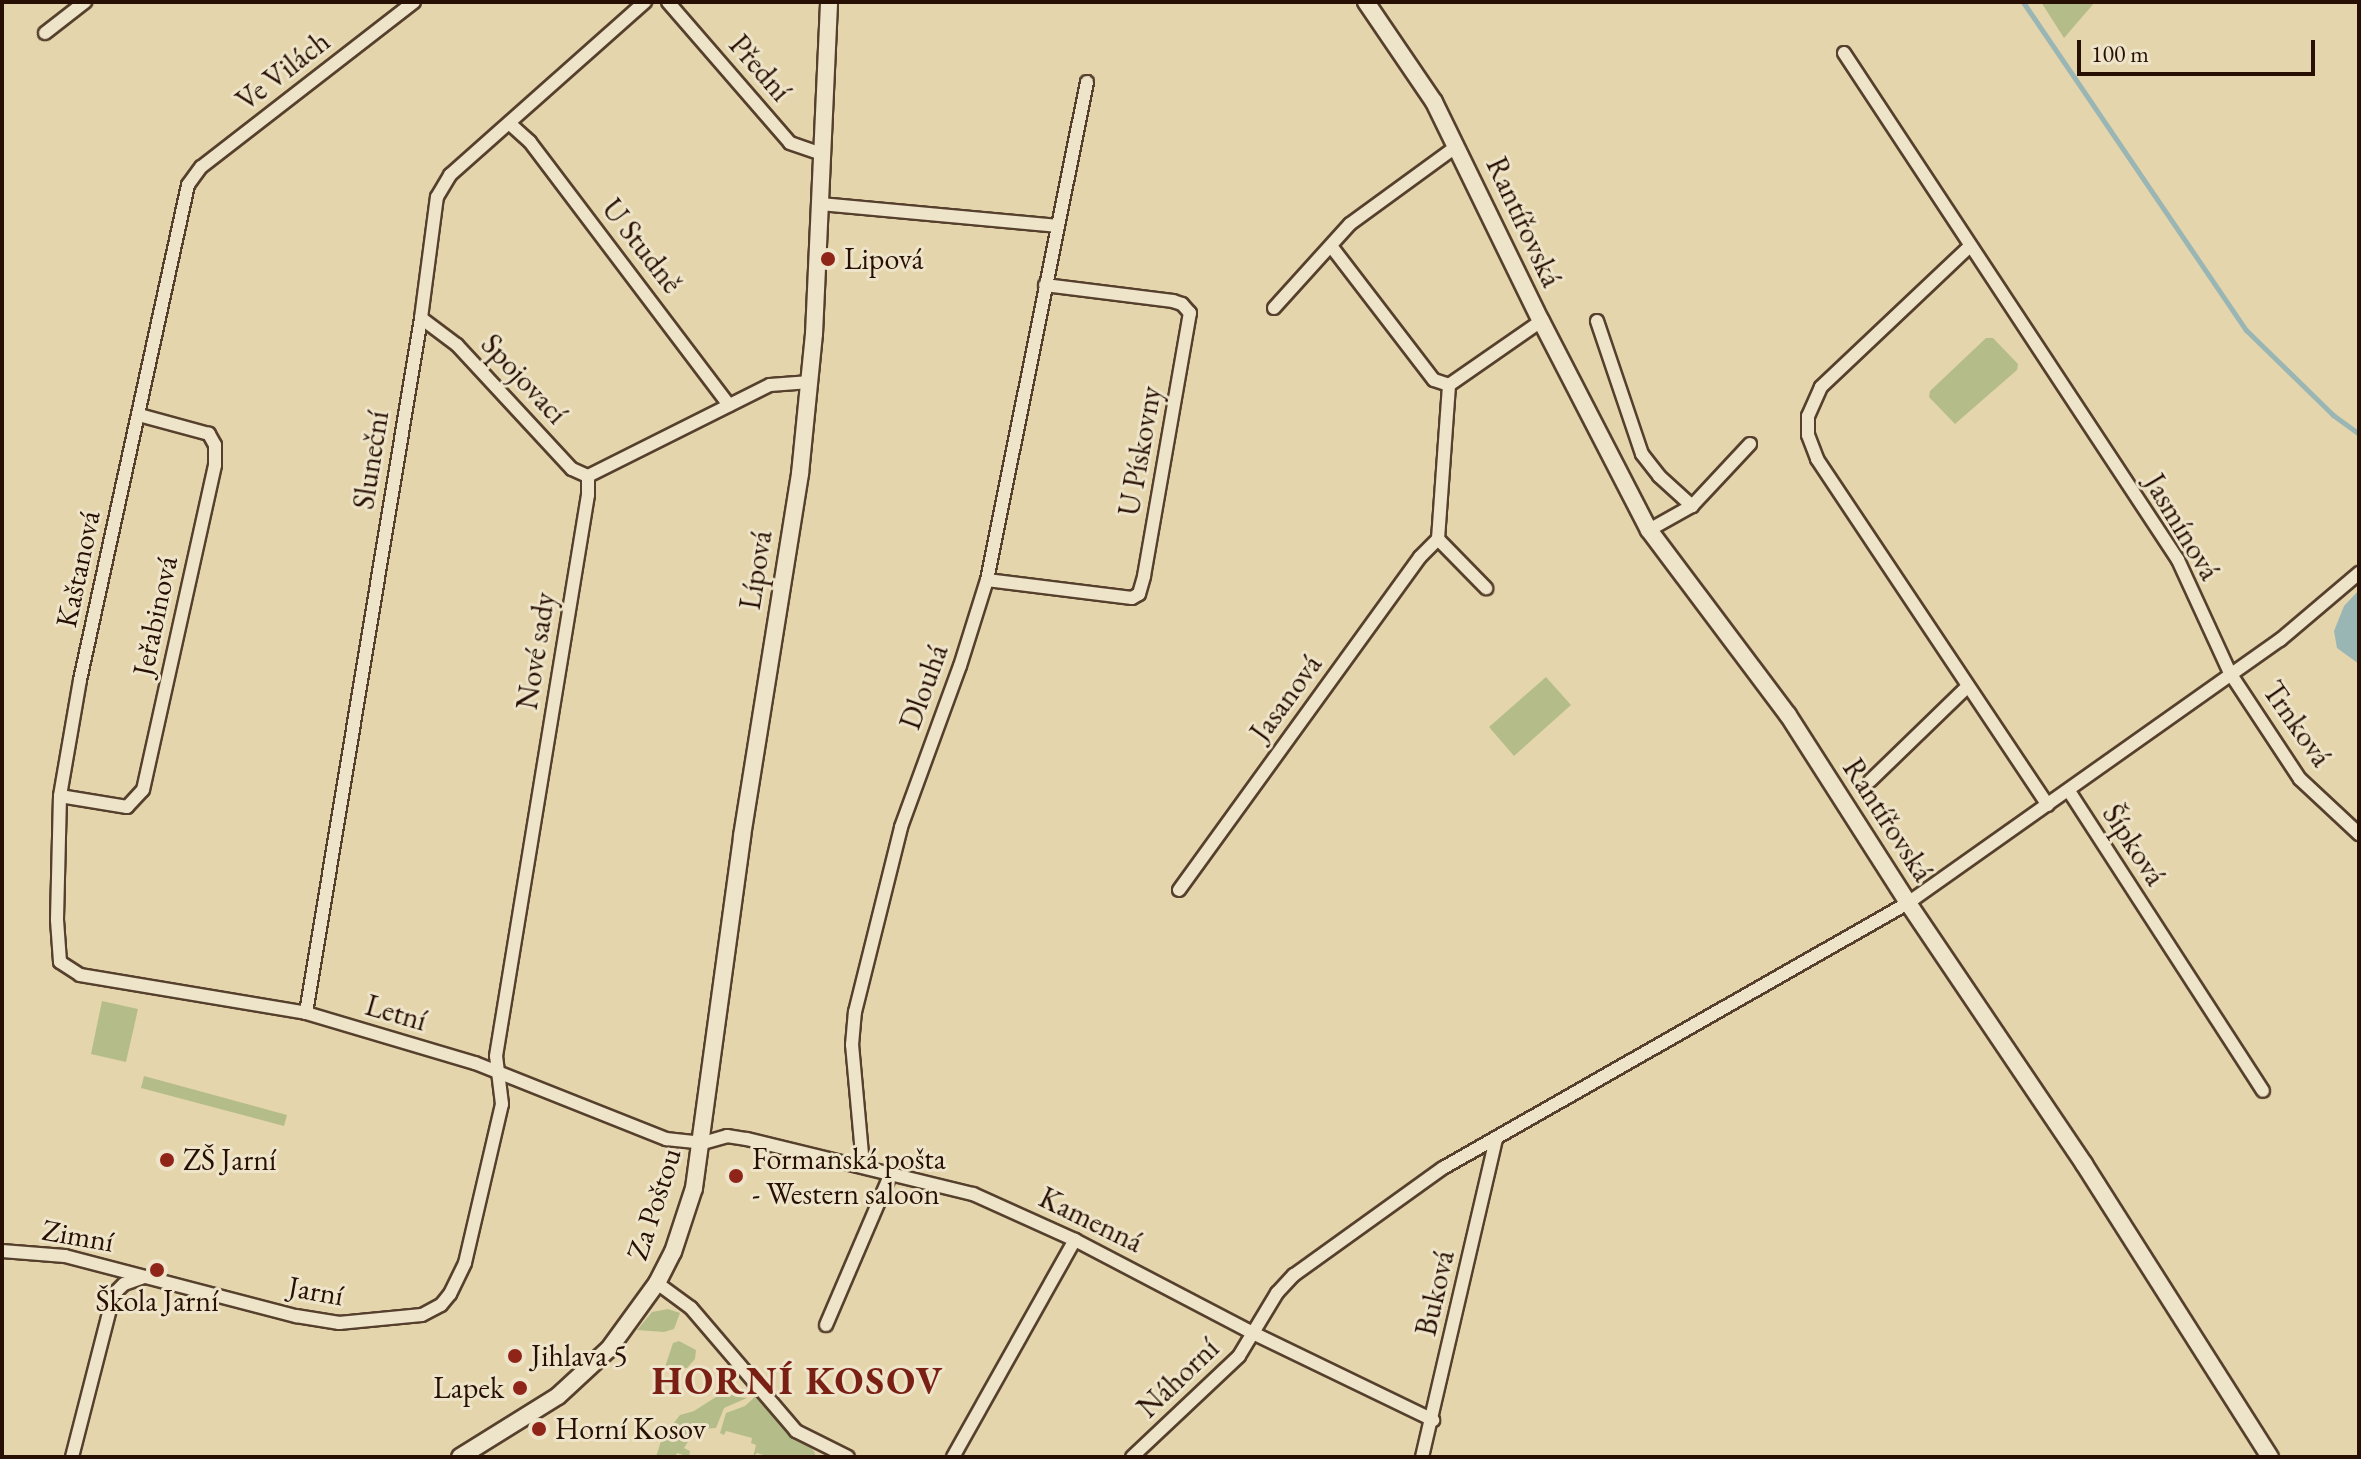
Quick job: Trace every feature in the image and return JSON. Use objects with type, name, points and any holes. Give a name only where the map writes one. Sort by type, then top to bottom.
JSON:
[{"type":"street","points":[[45,33],[85,2]]},
{"type":"street","name":"Ve Vilách","points":[[188,185],[201,167],[414,2]]},
{"type":"street","name":"Sluneční","points":[[306,1013],[421,318],[433,212],[439,191],[450,175],[645,2]]},
{"type":"street","name":"Přední","points":[[668,2],[790,143],[822,154]]},
{"type":"street","name":"Lípová","points":[[703,1143],[742,836],[800,474],[810,382],[821,204],[829,2]]},
{"type":"street","name":"Rantířovská","points":[[1366,2],[1434,102],[1541,321],[1649,530],[1788,715],[1908,903],[2084,1164],[2270,1457]]},
{"type":"street","name":"Jasmínová","points":[[1844,53],[2178,560],[2230,673]]},
{"type":"street","name":"Dlouhá","points":[[863,1165],[852,1045],[855,1012],[901,827],[960,666],[987,580],[1087,82]]},
{"type":"street","name":"U Studně","points":[[509,123],[530,142],[729,405]]},
{"type":"street","name":"Rantířovská","points":[[1274,308],[1350,224],[1457,146]]},
{"type":"street","name":"Kaštanová","points":[[65,968],[57,954],[60,796],[80,680],[188,185]]},
{"type":"street","points":[[821,204],[1058,226]]},
{"type":"street","points":[[1331,246],[1434,380],[1449,385],[1438,539],[1486,588]]},
{"type":"street","points":[[1969,247],[1821,387],[1812,402],[1807,425],[1817,459],[2048,805]]},
{"type":"street","name":"U Pískovny","points":[[987,580],[1132,598],[1139,594],[1144,576],[1190,313],[1173,301],[1045,285]]},
{"type":"street","name":"Spojovací","points":[[421,318],[457,345],[572,469],[588,476]]},
{"type":"street","name":"Rantířovská","points":[[1449,385],[1541,321]]},
{"type":"street","points":[[1597,321],[1642,454],[1659,476],[1692,506]]},
{"type":"street","points":[[588,476],[770,385],[810,382]]},
{"type":"street","name":"Jeřabinová","points":[[60,796],[127,807],[143,790],[215,465],[215,445],[209,434],[139,415]]},
{"type":"street","points":[[1649,530],[1692,506],[1750,444]]},
{"type":"street","name":"Nové sady","points":[[500,1074],[496,1056],[498,1041],[588,495],[588,476]]},
{"type":"street","name":"Jasanová","points":[[1179,890],[1420,557],[1438,539]]},
{"type":"street","points":[[2069,791],[2280,640],[2359,573]]},
{"type":"street","name":"Trnková","points":[[2230,673],[2300,779],[2359,834]]},
{"type":"street","points":[[1870,781],[1968,686]]},
{"type":"street","name":"Šípková","points":[[1496,1139],[1908,903],[2069,791],[2263,1091]]},
{"type":"street","name":"Letní","points":[[65,968],[80,975],[306,1013],[475,1063],[641,1131],[703,1143]]},
{"type":"street","name":"Jarní","points":[[144,1277],[327,1322],[353,1324],[422,1315],[436,1308],[450,1294],[465,1263],[502,1104],[500,1074]]},
{"type":"street","name":"Kamenná","points":[[703,1143],[727,1136],[747,1139],[973,1194],[1075,1240],[1255,1334],[1433,1420]]},
{"type":"street","name":"Náhorní","points":[[1132,1457],[1239,1356],[1277,1293],[1294,1275],[1443,1168],[1496,1139]]},
{"type":"street","name":"Buková","points":[[1422,1457],[1496,1139]]},
{"type":"street","name":"Za Poštou","points":[[460,1457],[558,1396],[609,1349],[657,1283],[684,1224],[703,1143]]},
{"type":"street","points":[[826,1325],[891,1173]]},
{"type":"street","points":[[953,1457],[1075,1240]]},
{"type":"street","name":"Zimní","points":[[2,1251],[65,1256],[144,1277]]},
{"type":"street","points":[[72,1457],[112,1300],[124,1284],[144,1277]]},
{"type":"street","name":"Za Poštou","points":[[657,1283],[691,1308],[796,1431],[848,1457]]},
{"type":"green space","points":[[2041,2],[2095,2],[2064,38]]},
{"type":"green space","points":[[1986,338],[1993,338],[2018,364],[2017,370],[1955,424],[1929,397],[1930,391]]},
{"type":"green space","points":[[1546,677],[1571,705],[1514,756],[1489,727]]},
{"type":"green space","points":[[102,1001],[138,1009],[126,1062],[91,1054]]},
{"type":"green space","points":[[144,1076],[287,1115],[284,1126],[141,1088]]},
{"type":"green space","points":[[668,1309],[680,1313],[674,1329],[664,1332],[637,1330],[652,1312]]},
{"type":"green space","points":[[679,1341],[696,1350],[695,1359],[687,1368],[664,1370],[673,1343]]},
{"type":"green space","points":[[733,1386],[739,1390],[738,1397],[747,1398],[724,1408],[716,1428],[703,1429],[691,1437],[684,1448],[690,1451],[689,1457],[677,1453],[675,1457],[656,1457],[662,1438],[680,1415],[694,1411]]},
{"type":"green space","points":[[757,1395],[814,1451],[816,1457],[770,1457],[757,1453],[753,1457],[756,1445],[751,1443],[752,1438],[726,1431],[724,1435],[720,1433],[726,1413],[745,1406]]},
{"type":"water","points":[[2359,590],[2359,664],[2337,648],[2334,631],[2344,606]]},
{"type":"waterway","points":[[2023,2],[2246,330],[2333,415],[2359,434]]},
{"type":"place","name":"Lipová","points":[[828,259]]},
{"type":"place","name":"ZŠ Jarní","points":[[167,1160]]},
{"type":"place","name":"Formanská pošta - Western saloon","points":[[736,1176]]},
{"type":"place","name":"Škola Jarní","points":[[157,1270]]},
{"type":"place","name":"Jihlava 5","points":[[515,1356]]},
{"type":"place","name":"Lapek","points":[[520,1388]]},
{"type":"place","name":"Horní Kosov","points":[[539,1429]]},
{"type":"district","name":"HORNÍ KOSOV","points":[[798,1381]]}]
